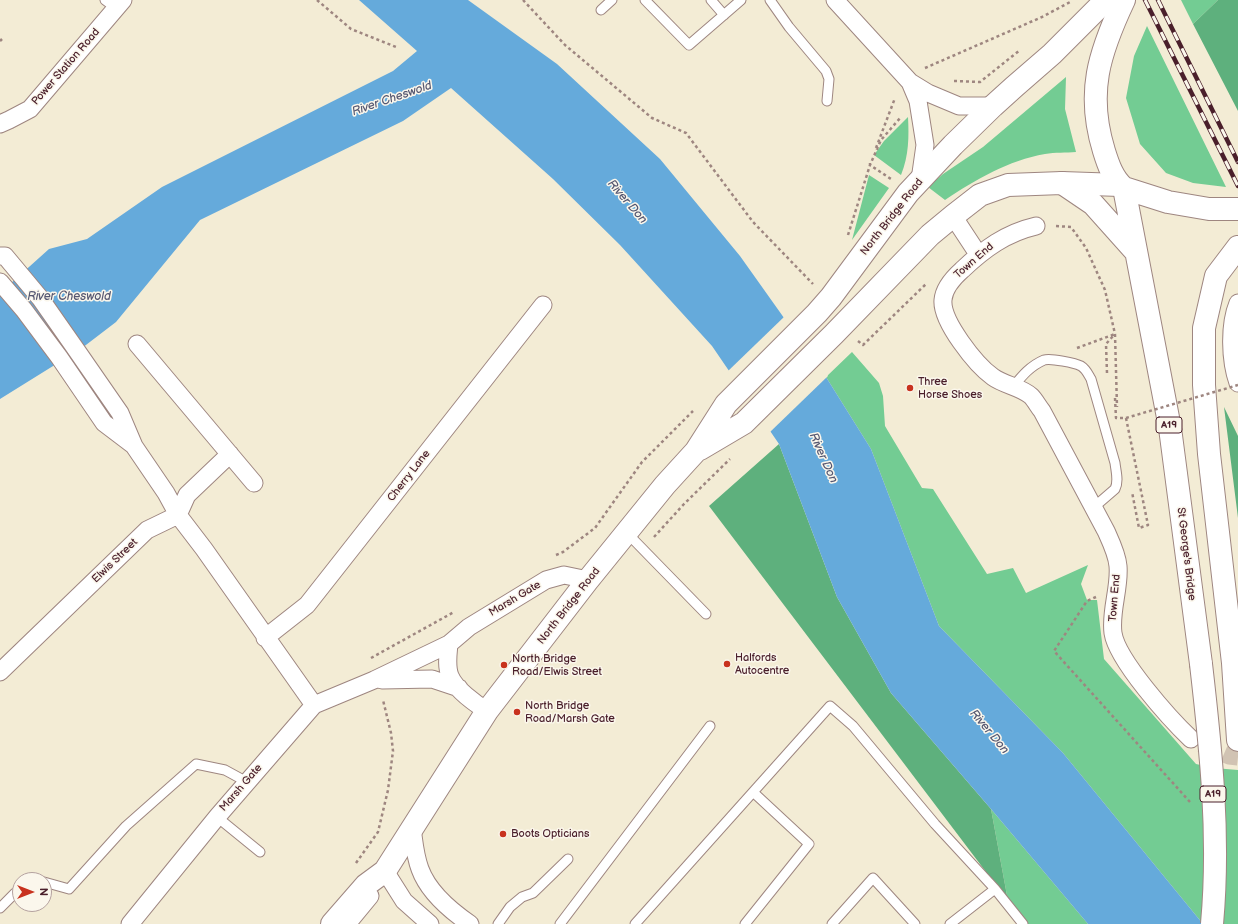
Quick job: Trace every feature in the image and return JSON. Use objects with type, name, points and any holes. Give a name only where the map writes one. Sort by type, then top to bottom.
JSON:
[{"type":"main road","name":"North Bridge Road","points":[[332,924],[366,885],[385,871],[487,711],[626,532],[665,485],[696,451],[726,404],[818,313],[908,193],[920,180],[993,106],[1052,54],[1106,0]]},
{"type":"main road","points":[[1122,186],[1108,165],[1095,115],[1096,79],[1102,52],[1124,0]]},
{"type":"main road","name":"North Bridge Road","points":[[696,451],[744,423],[844,336],[930,235],[980,195],[1008,185],[1062,183],[1122,186],[1168,202],[1209,209],[1238,209]]},
{"type":"main road","points":[[1062,183],[1093,204],[1135,251]]},
{"type":"main road","name":"St George's Bridge","points":[[1122,186],[1170,428],[1201,664],[1208,725],[1216,850],[1212,924]]},
{"type":"main road","points":[[1238,247],[1216,276],[1204,328],[1204,385],[1209,454],[1233,663],[1238,740]]},
{"type":"street","points":[[840,2],[910,82],[928,93],[959,106],[993,106]]},
{"type":"street","name":"Power Station Road","points":[[0,124],[30,109],[115,3]]},
{"type":"street","points":[[910,82],[918,101],[925,145],[920,180]]},
{"type":"street","points":[[952,216],[978,254]]},
{"type":"street","name":"Town End","points":[[1036,226],[1011,234],[995,242],[978,254],[957,274],[950,283],[944,296],[943,306],[946,316],[965,348],[988,373],[994,378],[1031,396],[1042,411],[1094,508],[1114,549],[1118,566],[1113,611],[1113,634],[1120,652],[1155,700],[1175,724],[1191,739]]},
{"type":"street","points":[[2,256],[40,298],[120,413],[134,446],[166,493],[178,516],[204,549],[314,706]]},
{"type":"street","points":[[0,282],[24,310],[50,345],[104,423],[134,446]]},
{"type":"street","points":[[1238,303],[1233,320],[1232,345],[1238,384]]},
{"type":"street","name":"Cherry Lane","points":[[265,638],[307,605],[543,305]]},
{"type":"street","points":[[137,344],[254,483]]},
{"type":"street","points":[[178,516],[187,495],[230,454]]},
{"type":"street","name":"Elwis Street","points":[[0,672],[147,530],[178,516]]},
{"type":"street","name":"Marsh Gate","points":[[130,924],[217,817],[314,706],[374,680],[449,644],[469,627],[546,580],[564,575],[588,580]]},
{"type":"street","name":"Marsh Gate","points":[[449,644],[447,661],[450,677],[475,703],[487,711]]},
{"type":"street","name":"Marsh Gate","points":[[374,680],[432,679],[459,688]]},
{"type":"street","points":[[412,828],[420,868],[426,880],[442,901],[453,912],[469,924]]},
{"type":"street","points":[[385,871],[404,902],[430,924]]},
{"type":"street","name":"North Bridge Road","points":[[347,924],[375,890],[385,871]]},
{"type":"lane","points":[[601,10],[612,0]]},
{"type":"lane","points":[[646,0],[689,45],[741,0]]},
{"type":"lane","points":[[711,0],[724,15]]},
{"type":"lane","points":[[770,0],[789,27],[826,71],[829,78],[828,101]]},
{"type":"lane","points":[[1013,387],[1025,372],[1045,360],[1065,361],[1080,366],[1086,371],[1091,379],[1115,463],[1117,477],[1115,489],[1094,508]]},
{"type":"lane","points":[[626,532],[706,614]]},
{"type":"lane","points":[[635,924],[830,706],[853,726],[935,824],[995,889],[1023,924]]},
{"type":"lane","points":[[560,924],[710,726]]},
{"type":"lane","points":[[52,884],[69,889],[126,826],[196,764],[225,770],[247,782]]},
{"type":"lane","points":[[745,924],[809,844],[754,792]]},
{"type":"lane","points":[[217,817],[260,852]]},
{"type":"lane","points":[[498,924],[510,907],[522,898],[533,893],[568,859]]},
{"type":"lane","points":[[832,924],[873,878],[915,924]]},
{"type":"lane","points":[[950,924],[995,889]]},
{"type":"lane","points":[[0,908],[12,896]]},
{"type":"path","points":[[317,0],[351,29],[396,47]]},
{"type":"path","points":[[523,0],[565,45],[652,118],[686,133],[753,222],[813,284]]},
{"type":"path","points":[[870,164],[897,94],[926,68],[1042,17],[1074,0]]},
{"type":"path","points":[[1036,226],[1070,227],[1086,248],[1105,290],[1115,334],[1117,419]]},
{"type":"path","points":[[844,336],[863,346],[933,277],[950,283]]},
{"type":"path","points":[[1106,344],[1115,334]]},
{"type":"path","points":[[1115,398],[1116,418],[1126,418],[1238,384]]},
{"type":"path","points":[[552,557],[563,552],[595,528],[642,462]]},
{"type":"path","points":[[642,549],[684,504]]},
{"type":"path","points":[[1116,588],[1087,601],[1054,651],[1194,805]]},
{"type":"path","points":[[355,864],[378,832],[388,790],[394,751],[384,702],[374,680],[367,659],[460,608]]},
{"type":"green space","points":[[1181,0],[1218,0],[1193,24]]},
{"type":"green space","points":[[1218,0],[1238,0],[1238,111],[1193,24]]},
{"type":"green space","points":[[1147,26],[1226,187],[1193,183],[1166,173],[1140,144],[1126,98],[1134,56]]},
{"type":"green space","points":[[1066,77],[1065,109],[1076,152],[1049,153],[1018,161],[980,178],[945,200],[928,187],[943,174],[983,147]]},
{"type":"green space","points":[[908,117],[907,153],[901,175],[874,155],[884,141]]},
{"type":"green space","points":[[869,175],[889,188],[852,240]]},
{"type":"green space","points":[[852,352],[879,383],[883,396],[885,426],[922,488],[933,489],[987,574],[1013,568],[1026,593],[1088,565],[1081,584],[1087,600],[1097,600],[1104,659],[1196,764],[1214,768],[1238,770],[1238,924],[1203,924],[1063,753],[939,626],[871,449],[826,377]]},
{"type":"green space","points":[[1224,407],[1238,436],[1238,518]]},
{"type":"green space","points":[[779,444],[837,597],[891,693],[991,809],[1008,901],[709,506]]},
{"type":"green space","points":[[991,809],[1088,924],[1026,924],[1008,901]]},
{"type":"water","points":[[359,0],[468,0],[557,64],[660,159],[740,256],[826,377],[871,449],[939,626],[1063,753],[1203,924],[1088,924],[891,693],[837,597],[779,444],[712,346],[620,245],[553,179],[451,88],[403,121],[200,220],[116,322],[82,348],[0,399],[0,293],[49,249],[87,239],[162,187],[393,71],[417,51]]},
{"type":"pier","points":[[785,316],[828,376],[769,433],[727,372]]},
{"type":"tunnel","points":[[1201,744],[1229,756],[1238,757]]},
{"type":"railway","points":[[1145,0],[1238,186]]},
{"type":"railway","points":[[1158,0],[1238,162]]},
{"type":"place","name":"Three Horse Shoes","points":[[910,388]]},
{"type":"place","name":"Halfords Autocentre","points":[[727,664]]},
{"type":"place","name":"North Bridge Road/Elwis Street","points":[[504,665]]},
{"type":"place","name":"North Bridge Road/Marsh Gate","points":[[517,712]]},
{"type":"place","name":"Boots Opticians","points":[[503,834]]},
{"type":"water label","name":"River Cheswold","points":[[392,99]]},
{"type":"water label","name":"River Don","points":[[627,202]]},
{"type":"water label","name":"River Cheswold","points":[[69,297]]},
{"type":"water label","name":"River Don","points":[[823,458]]},
{"type":"water label","name":"River Don","points":[[989,732]]}]
